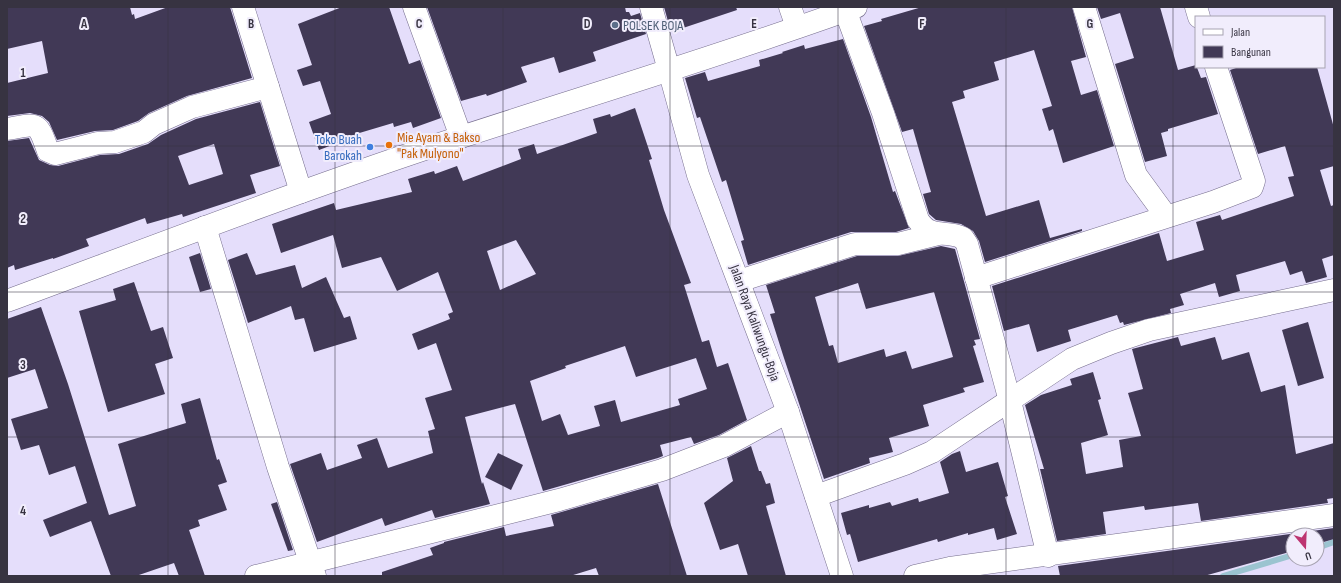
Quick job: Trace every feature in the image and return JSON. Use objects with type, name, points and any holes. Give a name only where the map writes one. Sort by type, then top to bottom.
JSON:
[{"type":"street","points":[[243,7],[301,192]]},
{"type":"street","points":[[414,7],[461,137]]},
{"type":"street","name":"Jalan Raya Kaliwungu-Boja","points":[[651,7],[698,175],[788,412],[842,576]]},
{"type":"street","points":[[790,7],[797,27]]},
{"type":"street","points":[[1084,7],[1136,175],[1166,216]]},
{"type":"street","points":[[7,301],[301,192],[461,137],[797,27],[839,10],[883,112],[918,220],[923,228],[938,234]]},
{"type":"street","points":[[976,278],[1250,189],[1254,184],[1216,68]]},
{"type":"street","points":[[7,129],[30,126],[38,127],[41,130],[48,151],[55,154],[98,143],[121,140],[144,132],[154,124],[192,107],[268,87]]},
{"type":"street","points":[[205,227],[278,467],[312,569]]},
{"type":"street","points":[[739,281],[855,244],[898,244],[938,234],[952,234],[963,238],[976,278],[1010,401],[1048,556]]},
{"type":"street","points":[[816,496],[905,464],[932,452],[1072,359],[1110,343],[1149,330],[1334,290]]},
{"type":"street","points":[[256,576],[312,569],[662,470],[724,446],[788,412]]},
{"type":"street","points":[[915,576],[950,568],[1048,556],[1334,515]]},
{"type":"building","points":[[7,7],[130,7],[132,15],[134,14],[135,19],[168,7],[230,7],[252,78],[187,96],[149,113],[138,121],[113,130],[95,131],[57,140],[49,122],[42,116],[30,113],[7,116],[7,83],[48,73],[42,41],[7,49]]},
{"type":"building","points":[[342,7],[389,7],[409,64],[420,60],[441,118],[413,128],[411,122],[394,127],[393,123],[356,134],[356,136],[319,150],[309,122],[331,114],[320,81],[303,86],[297,70],[312,65],[298,24]]},
{"type":"building","points":[[427,7],[625,7],[626,12],[629,12],[631,16],[640,13],[646,34],[593,52],[596,61],[559,73],[554,57],[521,67],[527,82],[487,96],[486,94],[461,101]]},
{"type":"building","points":[[664,7],[736,7],[737,10],[671,32]]},
{"type":"building","points":[[922,7],[1072,7],[1086,57],[1071,61],[1081,95],[1097,90],[1114,146],[1063,163],[1053,129],[1049,131],[1042,109],[1052,106],[1034,50],[994,62],[999,80],[963,91],[965,98],[952,102],[986,216],[1039,200],[1050,238],[1082,229],[1082,231],[985,262],[979,241],[973,231],[961,224],[936,220],[929,214],[923,194],[931,192],[913,129],[902,132],[864,26],[882,21],[881,19]]},
{"type":"building","points":[[1097,7],[1160,7],[1178,70],[1195,65],[1201,78],[1206,77],[1218,114],[1168,129],[1168,131],[1161,133],[1167,156],[1145,162],[1115,64],[1134,58],[1120,13],[1101,19]]},
{"type":"building","points":[[843,39],[871,117],[893,192],[895,191],[909,228],[896,232],[851,232],[748,265],[741,241],[744,240],[726,180],[722,182],[700,117],[697,118],[685,78],[705,72],[708,81],[760,66],[759,60],[804,45],[805,49]]},
{"type":"building","points":[[1236,68],[1317,68],[1334,128],[1334,166],[1320,170],[1331,206],[1334,205],[1334,255],[1322,259],[1327,277],[1306,283],[1302,271],[1290,275],[1285,261],[1236,275],[1240,291],[1219,297],[1215,283],[1180,294],[1184,305],[1170,309],[1171,313],[1124,325],[1123,322],[1120,323],[1117,315],[1068,330],[1071,341],[1037,352],[1029,324],[1004,331],[992,286],[1159,233],[1167,261],[1204,250],[1196,222],[1220,215],[1222,220],[1294,196],[1288,177],[1294,176],[1285,146],[1258,154],[1230,70]]},
{"type":"building","points":[[260,102],[280,166],[250,175],[256,193],[183,217],[182,214],[147,224],[145,218],[86,239],[89,246],[53,259],[15,270],[14,265],[7,268],[7,141],[29,138],[39,160],[50,165],[58,166],[100,155],[119,154],[148,144],[161,135],[196,119]],"holes":[[[214,144],[223,174],[189,185],[178,156]]]},
{"type":"building","points":[[635,108],[652,159],[649,160],[664,210],[691,283],[684,285],[702,342],[709,340],[717,367],[728,363],[747,420],[719,435],[694,444],[691,437],[660,445],[663,456],[658,458],[543,491],[515,404],[465,417],[482,484],[483,482],[490,504],[435,518],[432,510],[385,526],[382,518],[317,542],[290,464],[321,453],[327,470],[362,458],[357,445],[377,438],[388,468],[433,453],[428,431],[435,429],[425,398],[452,390],[436,343],[418,350],[412,334],[450,319],[448,314],[453,312],[438,272],[397,291],[381,257],[342,268],[333,235],[281,253],[272,224],[334,203],[336,210],[412,192],[408,179],[434,171],[435,174],[457,166],[463,181],[521,159],[518,149],[534,144],[537,154],[597,133],[593,119],[610,114],[611,117]],"holes":[[[516,240],[536,274],[500,290],[487,251]],[[625,346],[636,377],[696,358],[707,389],[678,399],[680,405],[621,422],[615,400],[594,406],[600,426],[568,435],[560,414],[542,421],[530,381],[566,368],[565,366]]]},
{"type":"building","points":[[941,246],[955,249],[980,339],[974,340],[976,345],[973,346],[984,382],[963,388],[965,392],[923,405],[929,426],[889,438],[893,452],[869,458],[870,463],[824,479],[770,314],[775,313],[766,285],[857,256],[898,256]],"holes":[[[858,283],[866,309],[934,292],[953,357],[912,369],[906,351],[886,357],[884,349],[838,363],[833,345],[829,346],[815,297]]]},
{"type":"building","points":[[200,253],[211,289],[200,292],[189,257]]},
{"type":"building","points":[[247,253],[256,275],[295,265],[302,288],[326,277],[344,318],[350,316],[357,339],[314,352],[304,318],[295,320],[291,306],[248,323],[228,260]]},
{"type":"building","points":[[134,282],[151,331],[163,327],[173,358],[155,364],[165,394],[108,412],[79,311],[116,300],[113,289]]},
{"type":"building","points":[[41,307],[68,384],[109,515],[136,506],[118,444],[186,423],[181,404],[200,398],[217,460],[219,459],[227,482],[218,485],[227,510],[198,520],[200,526],[189,530],[205,576],[179,576],[174,563],[136,576],[111,576],[91,521],[50,537],[43,520],[87,503],[75,466],[49,475],[39,445],[21,450],[11,419],[48,408],[35,369],[7,378],[7,319]]},
{"type":"building","points":[[1308,322],[1324,378],[1298,386],[1282,330]]},
{"type":"building","points":[[1178,337],[1181,346],[1215,337],[1222,360],[1249,352],[1261,392],[1285,385],[1296,454],[1334,443],[1334,498],[1327,499],[1328,503],[1201,521],[1198,503],[1145,510],[1144,506],[1103,512],[1106,534],[1057,541],[1040,469],[1044,469],[1025,405],[1041,395],[1072,385],[1070,379],[1093,372],[1101,399],[1098,400],[1108,435],[1081,443],[1086,474],[1123,467],[1119,440],[1141,436],[1128,393],[1143,389],[1132,349]]},
{"type":"building","points":[[751,446],[759,471],[761,471],[766,484],[770,483],[775,503],[766,506],[786,576],[748,576],[738,544],[720,550],[704,503],[733,481],[727,458]]},
{"type":"building","points":[[960,451],[966,472],[998,462],[1008,496],[1005,497],[1017,534],[997,540],[994,528],[968,535],[968,533],[938,542],[937,539],[858,562],[850,534],[847,535],[841,513],[869,505],[869,508],[890,502],[892,506],[918,498],[919,502],[949,493],[940,462],[952,454]]},
{"type":"building","points":[[498,453],[523,465],[511,490],[485,477]]},
{"type":"building","points":[[658,484],[687,576],[599,576],[596,568],[570,576],[382,576],[382,572],[433,555],[430,548],[444,542],[504,527],[506,536],[554,526],[551,515]]},
{"type":"building","points":[[277,502],[293,550],[288,551],[271,504]]},
{"type":"building","points":[[1334,528],[1334,539],[1325,542],[1325,529]]},
{"type":"building","points":[[1285,535],[1285,553],[1204,576],[1060,576],[1058,566]]},
{"type":"waterway","points":[[1325,545],[1334,542]]},
{"type":"waterway","points":[[1223,576],[1285,557]]},
{"type":"place","name":"POLSEK BOJA","points":[[615,25]]},
{"type":"place","name":"Mie Ayam & Bakso \"Pak Mulyono\"","points":[[389,145]]},
{"type":"place","name":"Toko Buah Barokah","points":[[370,147]]}]
